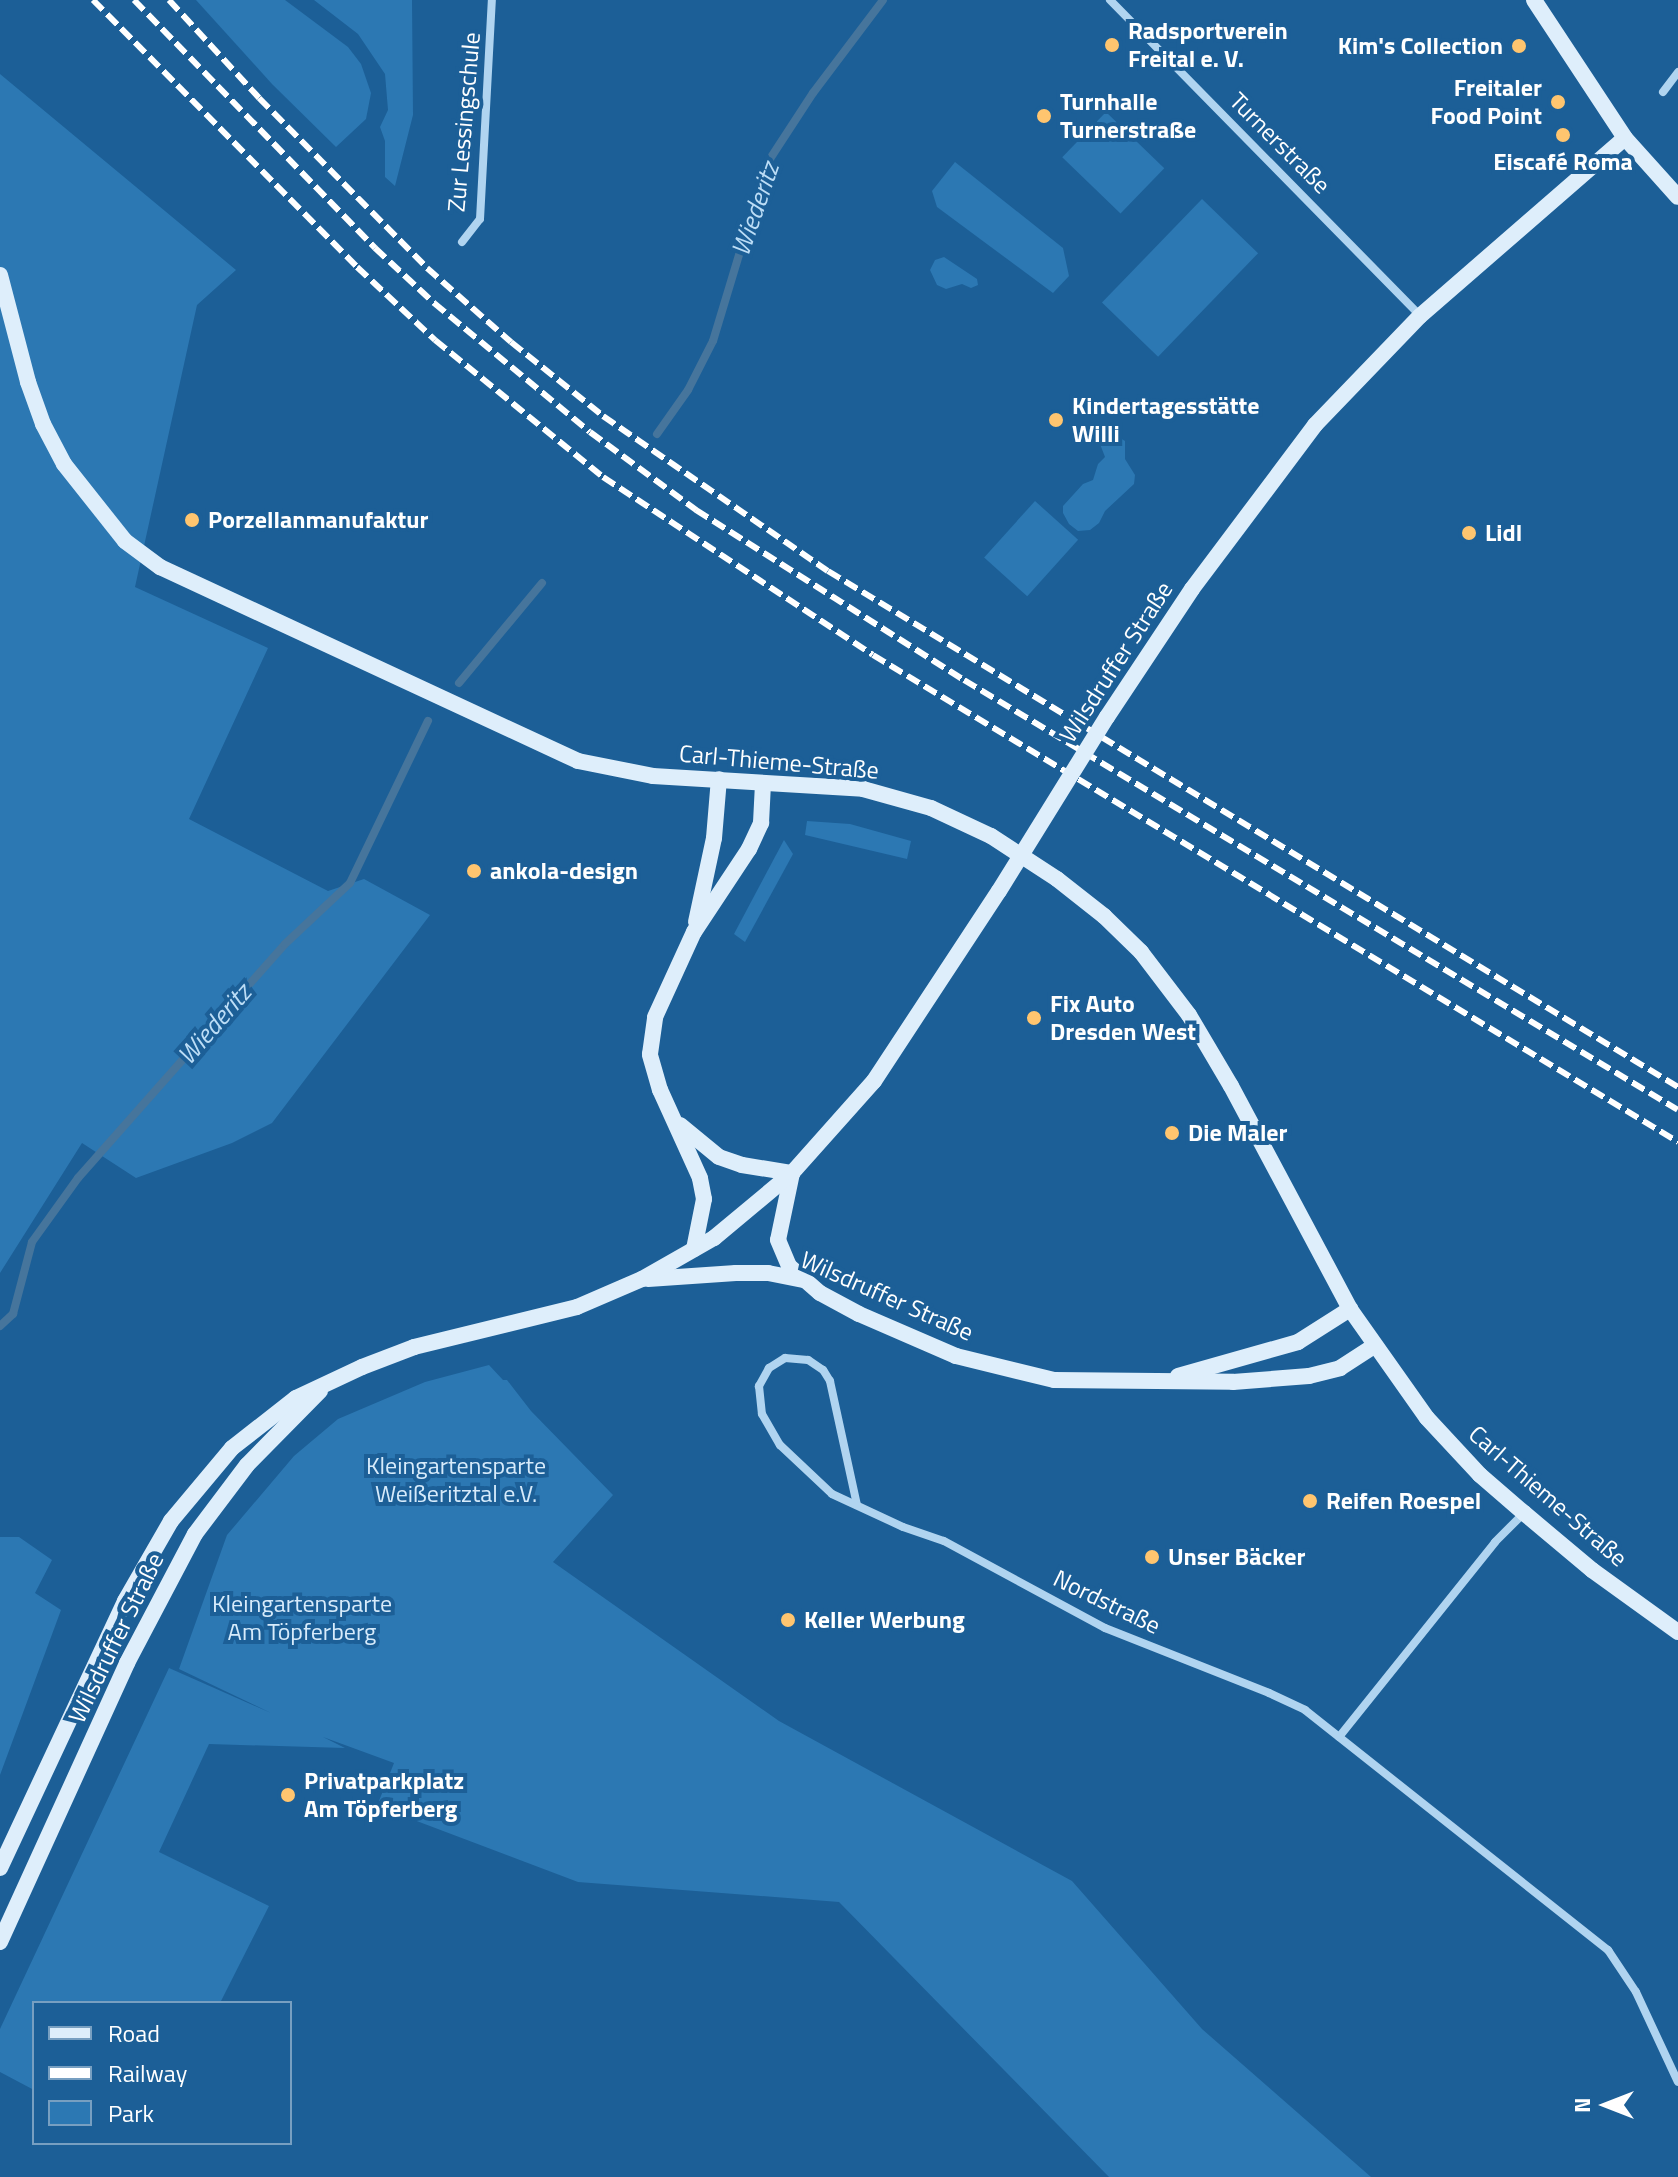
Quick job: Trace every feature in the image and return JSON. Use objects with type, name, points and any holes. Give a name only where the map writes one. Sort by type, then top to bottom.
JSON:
[{"type":"main road","points":[[1534,0],[1625,138],[1678,197]]},
{"type":"main road","name":"Wilsdruffer Straße","points":[[0,1868],[125,1601],[171,1521],[232,1448],[268,1416],[296,1398],[362,1367],[414,1347],[577,1307],[642,1279],[694,1249],[759,1204],[792,1173],[874,1081],[999,891],[1150,649],[1315,425],[1420,316],[1625,138]]},
{"type":"main road","name":"Carl-Thieme-Straße","points":[[0,275],[28,382],[43,424],[64,464],[125,541],[160,567],[578,761],[644,774],[863,789],[931,808],[991,836],[1057,879],[1104,916],[1141,952],[1189,1015],[1231,1086],[1350,1309],[1427,1418],[1480,1475],[1524,1513],[1592,1570],[1678,1632]]},
{"type":"main road","points":[[694,932],[714,838],[719,779]]},
{"type":"main road","points":[[694,1249],[704,1199],[700,1178],[672,1119],[650,1054],[655,1017],[694,932],[749,849],[761,823],[763,783]]},
{"type":"main road","points":[[672,1119],[719,1157],[742,1165],[792,1173],[778,1240],[789,1266],[804,1280]]},
{"type":"main road","name":"Wilsdruffer Straße","points":[[642,1279],[768,1273],[804,1280],[859,1314],[956,1356],[1054,1380],[1233,1382],[1309,1376],[1340,1368],[1374,1346]]},
{"type":"main road","name":"Wilsdruffer Straße","points":[[1158,1381],[1298,1342],[1350,1309]]},
{"type":"main road","name":"Wilsdruffer Straße","points":[[0,1942],[127,1663],[195,1534],[247,1465],[323,1387]]},
{"type":"street","name":"Zur Lessingschule","points":[[462,242],[480,219],[492,0]]},
{"type":"street","name":"Turnerstraße","points":[[1110,0],[1420,316]]},
{"type":"street","points":[[1663,92],[1678,72]]},
{"type":"street","name":"Nordstraße","points":[[857,1505],[830,1381],[823,1370],[808,1360],[785,1358],[769,1368],[759,1386],[762,1414],[780,1445],[832,1494],[857,1505],[944,1541],[1105,1628],[1287,1700],[1339,1737],[1608,1950],[1630,1980],[1678,2082]]},
{"type":"street","points":[[1339,1737],[1495,1542],[1524,1513]]},
{"type":"green space","points":[[196,0],[285,0],[348,47],[361,64],[371,93],[366,119],[336,147],[272,84]]},
{"type":"green space","points":[[314,0],[412,0],[413,115],[395,186],[385,177],[385,141],[380,127],[388,110],[385,74],[358,34]]},
{"type":"green space","points":[[0,74],[236,270],[197,305],[135,587],[268,648],[189,819],[328,891],[364,879],[430,915],[272,1123],[232,1143],[136,1178],[82,1143],[0,1273]]},
{"type":"green space","points":[[1106,112],[1164,168],[1121,214],[1062,157]]},
{"type":"green space","points":[[955,162],[1063,248],[1069,276],[1053,293],[937,207],[932,191]]},
{"type":"green space","points":[[1202,199],[1258,253],[1158,357],[1102,303]]},
{"type":"green space","points":[[944,257],[977,279],[978,285],[971,288],[962,284],[946,289],[937,285],[930,270],[935,260]]},
{"type":"green space","points":[[1112,433],[1125,441],[1125,459],[1135,475],[1134,484],[1105,511],[1099,523],[1090,530],[1078,531],[1069,524],[1063,506],[1083,484],[1093,480],[1098,464],[1105,457],[1100,444]]},
{"type":"green space","points":[[1035,501],[1078,540],[1027,596],[984,557]]},
{"type":"green space","points":[[807,821],[850,824],[911,841],[907,859],[805,835]]},
{"type":"green space","points":[[784,840],[793,854],[745,942],[734,934]]},
{"type":"green space","points":[[489,1365],[503,1380],[507,1380],[531,1411],[613,1495],[553,1562],[779,1721],[1072,1881],[1202,2029],[1371,2177],[1109,2177],[839,1902],[578,1882],[377,1806],[394,1763],[323,1737],[345,1748],[209,1744],[159,1852],[269,1906],[221,2001],[32,2001],[32,2089],[0,2072],[0,2029],[169,1668],[271,1713],[179,1669],[227,1535],[294,1456],[338,1419],[425,1382]]},
{"type":"green space","points":[[0,1537],[19,1537],[52,1560],[35,1593],[61,1610],[0,1775]]},
{"type":"waterway","name":"Wiederitz","points":[[657,434],[688,390],[713,341],[766,165],[813,93],[883,0]]},
{"type":"waterway","name":"Wiederitz","points":[[459,683],[542,583]]},
{"type":"waterway","name":"Wiederitz","points":[[0,1326],[13,1314],[32,1242],[78,1178],[285,944],[350,883],[428,721]]},
{"type":"railway","points":[[93,0],[357,267],[435,340],[603,477],[873,655],[1678,1142]]},
{"type":"railway","points":[[134,0],[375,248],[434,303],[590,432],[696,510],[964,680],[1678,1110]]},
{"type":"railway","points":[[169,0],[259,98],[427,268],[511,342],[603,416],[828,571],[1678,1087]]},
{"type":"place","name":"Radsportverein Freital e. V.","points":[[1112,45]]},
{"type":"place","name":"Kim's Collection","points":[[1519,46]]},
{"type":"place","name":"Freitaler Food Point","points":[[1558,102]]},
{"type":"place","name":"Turnhalle Turnerstraße","points":[[1044,116]]},
{"type":"place","name":"Eiscafé Roma","points":[[1563,135]]},
{"type":"place","name":"Kindertagesstätte Willi","points":[[1056,420]]},
{"type":"place","name":"Porzellanmanufaktur","points":[[192,520]]},
{"type":"place","name":"Lidl","points":[[1469,533]]},
{"type":"place","name":"ankola-design","points":[[474,871]]},
{"type":"place","name":"Fix Auto Dresden West","points":[[1034,1018]]},
{"type":"place","name":"Die Maler","points":[[1172,1133]]},
{"type":"place","name":"Reifen Roespel","points":[[1310,1501]]},
{"type":"place","name":"Unser Bäcker","points":[[1152,1557]]},
{"type":"place","name":"Keller Werbung","points":[[788,1620]]},
{"type":"place","name":"Privatparkplatz Am Töpferberg","points":[[288,1795]]},
{"type":"park label","name":"Kleingartensparte Weißeritztal e.V.","points":[[456,1480]]},
{"type":"park label","name":"Kleingartensparte Am Töpferberg","points":[[302,1618]]}]
